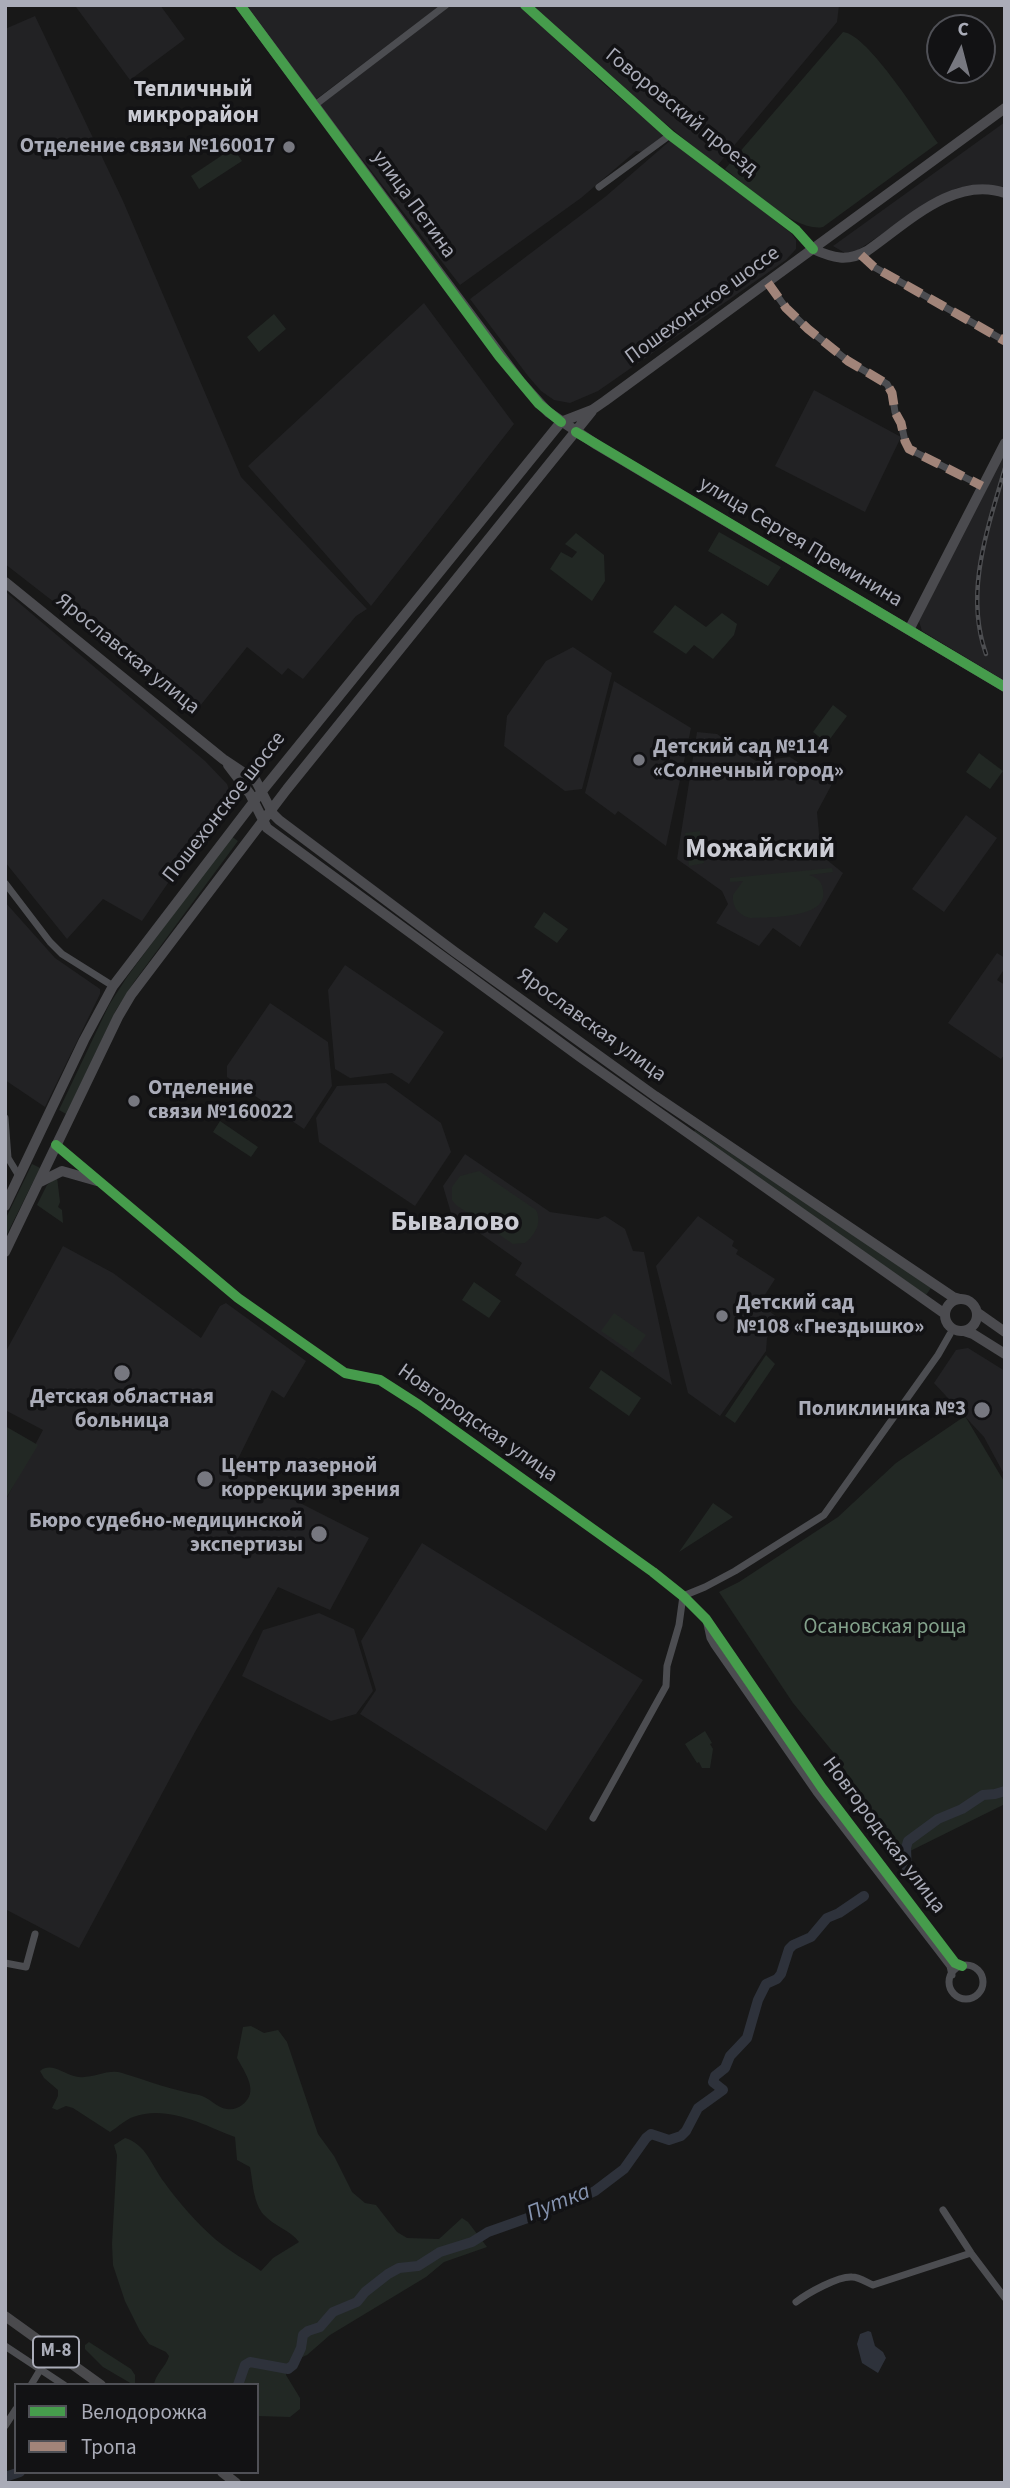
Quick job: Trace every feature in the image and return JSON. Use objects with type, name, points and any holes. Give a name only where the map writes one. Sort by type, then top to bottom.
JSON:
[{"type":"main road","name":"улица Петина","points":[[240,5],[499,356],[539,404],[561,422]]},
{"type":"main road","name":"Пошехонское шоссе","points":[[5,1206],[52,1105],[113,986],[281,766],[561,422],[592,410],[1005,108]]},
{"type":"main road","points":[[813,249],[837,258],[853,258],[948,197],[979,189],[1005,193]]},
{"type":"main road","name":"Пошехонское шоссе","points":[[5,1252],[71,1112],[131,995],[296,778],[592,410]]},
{"type":"main road","points":[[561,422],[576,432]]},
{"type":"main road","name":"улица Сергея Преминина","points":[[576,432],[1005,687]]},
{"type":"main road","points":[[909,630],[1005,443]]},
{"type":"main road","points":[[476,527],[489,537]]},
{"type":"main road","name":"Ярославская улица","points":[[5,582],[256,782],[279,820],[655,1096],[953,1297],[960,1298]]},
{"type":"main road","name":"Ярославская улица","points":[[223,758],[254,802],[267,828],[682,1131],[945,1314]]},
{"type":"main road","points":[[281,766],[284,777],[296,778]]},
{"type":"main road","points":[[231,830],[242,829],[246,842]]},
{"type":"main road","points":[[398,924],[394,920],[396,915],[406,915]]},
{"type":"main road","points":[[52,1105],[53,1114],[59,1120],[65,1119],[71,1112]]},
{"type":"main road","points":[[38,1135],[56,1145]]},
{"type":"main road","points":[[24,1165],[36,1160],[41,1163],[43,1171]]},
{"type":"main road","points":[[38,1183],[62,1171],[97,1181]]},
{"type":"main road","points":[[1005,1332],[978,1313],[973,1303],[960,1298],[951,1302],[945,1314],[946,1322],[951,1328],[972,1334],[1005,1354]]},
{"type":"main road","points":[[963,1331],[973,1326],[978,1313]]},
{"type":"main road","name":"М-8","points":[[5,2316],[98,2383]]},
{"type":"street","points":[[315,105],[446,5]]},
{"type":"street","name":"Говоровский проезд","points":[[525,5],[670,135],[796,230],[813,249]]},
{"type":"street","points":[[599,187],[670,135]]},
{"type":"street","points":[[861,255],[874,267],[1005,341]]},
{"type":"street","points":[[768,283],[786,308],[808,329],[848,361],[887,384],[909,449],[982,486]]},
{"type":"street","points":[[5,883],[63,956],[113,986]]},
{"type":"street","points":[[5,1118],[8,1158],[19,1176]]},
{"type":"street","name":"Новгородская улица","points":[[56,1145],[239,1298],[345,1373],[380,1380],[409,1399],[683,1596],[706,1619],[822,1788],[955,1963],[962,1966]]},
{"type":"street","points":[[593,1818],[666,1686],[667,1666],[679,1625],[683,1596],[735,1571],[824,1516],[950,1334]]},
{"type":"street","name":"Новгородская улица","points":[[706,1619],[710,1638],[816,1792],[950,1966],[952,1975]]},
{"type":"street","points":[[5,1963],[26,1967],[35,1934]]},
{"type":"street","points":[[962,1966],[972,1967],[980,1973],[983,1984],[978,1994],[968,1999],[956,1995],[950,1986],[952,1975],[962,1966]]},
{"type":"street","points":[[943,2210],[1005,2298]]},
{"type":"street","points":[[796,2302],[807,2293],[847,2277],[856,2277],[873,2285],[971,2253]]},
{"type":"street","points":[[5,2346],[61,2383]]},
{"type":"street","points":[[32,2383],[40,2370]]},
{"type":"shaded area","points":[[160,5],[185,39],[130,80],[76,7]]},
{"type":"shaded area","points":[[245,5],[441,5],[315,100]]},
{"type":"shaded area","points":[[451,5],[519,5],[605,85],[665,136],[643,152],[636,151],[581,198],[460,285],[320,105]]},
{"type":"shaded area","points":[[531,5],[839,5],[837,22],[717,166],[609,77]]},
{"type":"shaded area","points":[[35,16],[123,201],[241,477],[367,609],[356,616],[303,679],[288,668],[282,675],[247,647],[196,711],[101,632],[90,630],[5,564],[5,29]]},
{"type":"shaded area","points":[[1005,122],[1005,187],[984,184],[957,188],[936,198],[858,250],[845,253],[833,246]]},
{"type":"shaded area","points":[[672,139],[792,234],[796,240],[796,249],[786,260],[598,391],[570,403],[554,400],[541,391],[528,376],[470,299],[605,197]]},
{"type":"shaded area","points":[[424,303],[514,424],[371,606],[248,466]]},
{"type":"shaded area","points":[[814,390],[901,437],[865,512],[775,466]]},
{"type":"shaded area","points":[[1005,450],[1005,681],[922,631],[919,621]]},
{"type":"shaded area","points":[[5,591],[205,761],[227,784],[229,790],[222,804],[142,921],[103,899],[67,939],[5,862]]},
{"type":"shaded area","points":[[573,647],[612,673],[582,789],[565,791],[504,746],[507,716],[546,661]]},
{"type":"shaded area","name":"Детский сад №114 «Солнечный город»","points":[[614,681],[691,728],[666,846],[618,811],[615,815],[585,793]]},
{"type":"shaded area","points":[[697,732],[717,734],[756,761],[790,757],[832,784],[817,812],[821,855],[843,873],[800,947],[773,928],[759,946],[716,923],[728,904],[722,891],[677,859]]},
{"type":"shaded area","points":[[966,815],[997,838],[944,912],[912,889]]},
{"type":"shaded area","points":[[5,902],[55,958],[100,989],[100,994],[45,1107],[5,1080]]},
{"type":"shaded area","points":[[997,953],[1005,958],[1005,968],[997,980],[1005,985],[1005,1054],[1001,1059],[948,1023]]},
{"type":"shaded area","points":[[345,965],[444,1032],[409,1084],[392,1073],[350,1078],[335,1069],[328,990]]},
{"type":"shaded area","points":[[270,1003],[328,1042],[332,1086],[304,1129],[227,1077],[227,1066]]},
{"type":"shaded area","points":[[386,1083],[441,1123],[451,1152],[415,1206],[319,1142],[316,1118],[337,1086]]},
{"type":"shaded area","points":[[465,1154],[550,1212],[598,1219],[605,1216],[625,1229],[633,1251],[644,1252],[672,1385],[515,1275],[522,1263],[451,1213],[443,1186]]},
{"type":"shaded area","name":"Детский сад №108 «Гнездышко»","points":[[698,1216],[734,1241],[732,1246],[738,1250],[736,1254],[775,1279],[759,1304],[780,1319],[767,1338],[766,1351],[720,1416],[688,1393],[656,1266]]},
{"type":"shaded area","points":[[63,1246],[113,1273],[201,1338],[220,1306],[226,1303],[306,1361],[284,1398],[272,1390],[233,1469],[369,1538],[330,1610],[278,1587],[195,1732],[79,1948],[5,1909],[5,1501],[43,1430],[5,1410],[5,1353]]},
{"type":"shaded area","name":"Поликлиника №3","points":[[968,1348],[1005,1371],[1005,1476],[984,1437],[934,1383],[956,1350]]},
{"type":"shaded area","points":[[422,1543],[643,1680],[546,1831],[360,1714],[376,1690],[361,1641]]},
{"type":"shaded area","points":[[319,1613],[354,1629],[373,1691],[356,1714],[331,1721],[242,1676],[263,1630]]},
{"type":"shaded area","points":[[871,2332],[875,2346],[886,2358],[878,2373],[862,2363],[857,2344],[860,2334]]},
{"type":"green space","points":[[843,32],[854,36],[880,62],[938,143],[823,227],[812,227],[799,223],[772,207],[725,169]]},
{"type":"green space","points":[[233,148],[242,161],[199,189],[191,176]]},
{"type":"green space","points":[[274,314],[286,329],[259,352],[247,337]]},
{"type":"green space","points":[[719,532],[781,567],[768,586],[708,551]]},
{"type":"green space","points":[[576,533],[604,555],[605,581],[592,601],[550,569],[561,552],[572,558],[577,552],[565,544]]},
{"type":"green space","points":[[675,605],[706,627],[722,613],[737,624],[734,635],[713,659],[694,645],[686,654],[653,632]]},
{"type":"green space","points":[[833,705],[847,716],[827,743],[813,732]]},
{"type":"green space","points":[[979,753],[1003,771],[990,789],[966,772]]},
{"type":"green space","points":[[700,831],[704,863],[689,866],[685,833]]},
{"type":"green space","points":[[231,836],[238,841],[134,982],[116,1010],[66,1114],[59,1110],[109,1005]]},
{"type":"green space","points":[[832,868],[833,872],[809,875],[818,880],[823,890],[822,899],[817,906],[808,911],[750,918],[742,915],[735,907],[733,895],[743,881],[730,882],[730,878]]},
{"type":"green space","points":[[544,912],[568,929],[557,943],[534,927]]},
{"type":"green space","points":[[220,1121],[258,1147],[251,1157],[213,1132]]},
{"type":"green space","points":[[695,1130],[826,1215],[931,1288],[926,1295],[693,1134]]},
{"type":"green space","points":[[32,1164],[40,1168],[5,1238],[5,1220]]},
{"type":"green space","points":[[479,1171],[536,1210],[537,1228],[525,1243],[513,1244],[452,1200],[452,1187],[460,1176]]},
{"type":"green space","points":[[57,1177],[60,1202],[58,1207],[62,1210],[63,1223],[37,1205],[47,1185]]},
{"type":"green space","points":[[474,1282],[501,1301],[489,1318],[462,1300]]},
{"type":"green space","points":[[614,1313],[646,1335],[633,1353],[601,1331]]},
{"type":"green space","points":[[766,1355],[775,1364],[735,1423],[725,1416]]},
{"type":"green space","points":[[601,1370],[641,1398],[629,1416],[589,1388]]},
{"type":"green space","name":"Осановская роща","points":[[965,1416],[1005,1483],[1005,1804],[900,1856],[833,1752],[793,1703],[719,1592],[739,1582],[838,1517],[896,1463]]},
{"type":"green space","points":[[5,1426],[38,1445],[5,1500]]},
{"type":"green space","points":[[713,1503],[733,1517],[679,1552]]},
{"type":"green space","points":[[705,1731],[713,1749],[710,1768],[702,1768],[685,1744]]},
{"type":"green space","points":[[251,2026],[264,2033],[278,2030],[287,2042],[318,2134],[334,2156],[352,2192],[365,2203],[376,2205],[397,2232],[407,2238],[439,2239],[462,2218],[487,2247],[444,2262],[426,2277],[330,2335],[307,2355],[288,2363],[286,2375],[300,2398],[300,2409],[290,2417],[259,2416],[259,2383],[154,2383],[169,2356],[149,2344],[140,2331],[125,2301],[113,2265],[117,2155],[114,2145],[125,2138],[143,2150],[169,2190],[201,2226],[220,2243],[261,2271],[273,2258],[299,2242],[260,2210],[250,2167],[237,2160],[235,2137],[198,2122],[159,2113],[133,2117],[110,2132],[73,2108],[52,2108],[58,2090],[40,2071],[52,2068],[80,2077],[110,2072],[122,2073],[203,2096],[223,2108],[233,2109],[242,2105],[250,2094],[247,2076],[237,2058],[243,2027]]},
{"type":"green space","points":[[89,2342],[131,2369],[135,2375],[135,2383],[130,2383],[103,2367],[85,2349]]},
{"type":"waterway","name":"Путка","points":[[907,1873],[908,1841],[938,1819],[962,1809],[983,1795],[1005,1791]]},
{"type":"waterway","name":"Путка","points":[[239,2383],[245,2365],[250,2362],[288,2369],[293,2365],[301,2348],[303,2335],[320,2327],[333,2312],[357,2302],[388,2274],[399,2268],[418,2266],[440,2252],[472,2242],[488,2232],[570,2203],[595,2191],[624,2169],[651,2134],[669,2140],[681,2136],[698,2108],[723,2090],[713,2082],[715,2076],[725,2068],[730,2056],[747,2038],[758,2000],[766,1984],[781,1974],[789,1949],[811,1937],[827,1918],[864,1896]]},
{"type":"waterway","name":"Путка","points":[[5,2477],[14,2474]]},
{"type":"railway","points":[[986,654],[977,607],[978,584],[986,537],[1005,468]]},
{"type":"marked path","points":[[861,255],[874,267],[1005,341]]},
{"type":"marked path","points":[[768,283],[786,308],[808,329],[848,361],[887,384],[909,449],[982,486]]},
{"type":"cycle path","points":[[240,5],[499,356],[539,404],[561,422]]},
{"type":"cycle path","points":[[525,5],[670,135],[796,230],[813,249]]},
{"type":"cycle path","points":[[576,432],[1005,687]]},
{"type":"cycle path","points":[[56,1145],[238,1298],[345,1373],[380,1380],[419,1405],[683,1596],[706,1619],[822,1788],[955,1963],[962,1966]]},
{"type":"place","name":"Отделение связи №160017","points":[[289,147]]},
{"type":"place","name":"Детский сад №114 «Солнечный город»","points":[[639,760]]},
{"type":"place","name":"Отделение связи №160022","points":[[134,1101]]},
{"type":"place","name":"Детский сад №108 «Гнездышко»","points":[[722,1316]]},
{"type":"place","name":"Детская областная больница","points":[[122,1373]]},
{"type":"place","name":"Поликлиника №3","points":[[982,1410]]},
{"type":"place","name":"Центр лазерной коррекции зрения","points":[[205,1479]]},
{"type":"place","name":"Бюро судебно-медицинской экспертизы","points":[[319,1534]]},
{"type":"district","name":"Тепличный микрорайон","points":[[193,104]]},
{"type":"district","name":"Можайский","points":[[760,851]]},
{"type":"district","name":"Бывалово","points":[[455,1224]]}]
